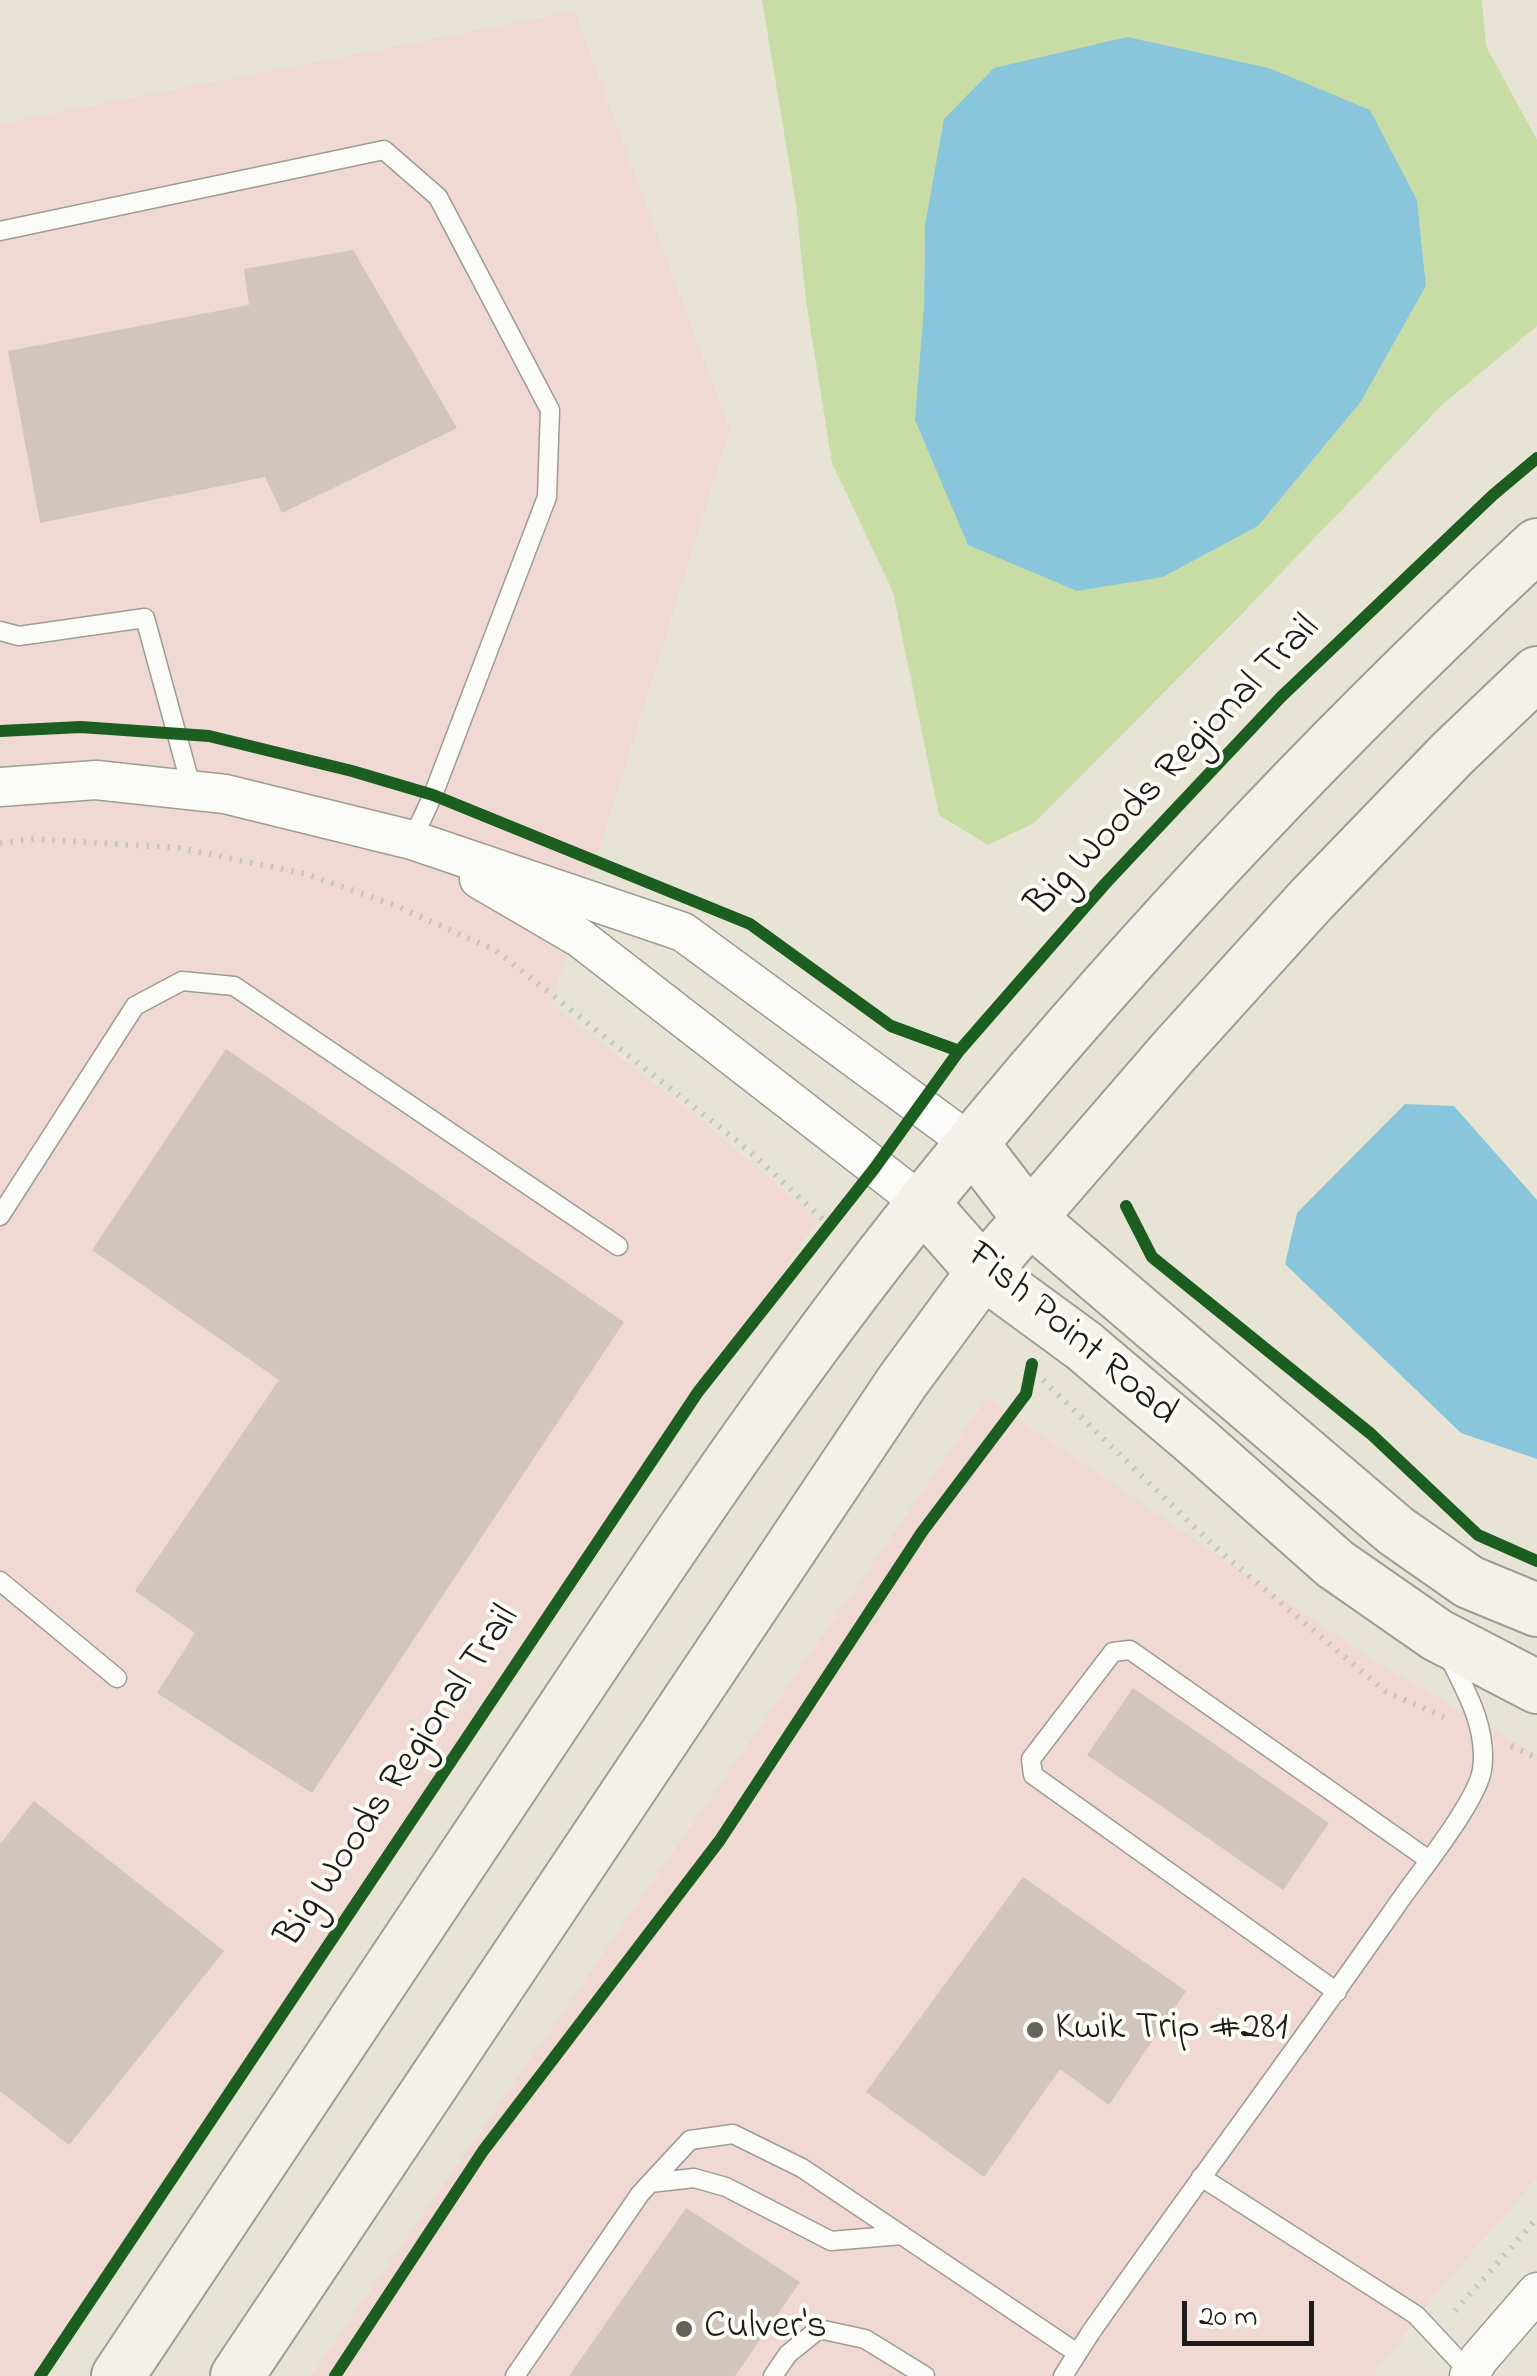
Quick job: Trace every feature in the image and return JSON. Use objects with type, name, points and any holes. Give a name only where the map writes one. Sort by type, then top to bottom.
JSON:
[{"type":"main road","points":[[118,2376],[683,1528],[800,1364],[922,1204],[1235,845],[1384,691],[1537,545]]},
{"type":"main road","points":[[237,2376],[902,1382],[983,1272],[1311,900],[1537,672]]},
{"type":"main road","name":"Fish Point Road","points":[[972,1145],[1029,1218],[1396,1531],[1469,1582],[1537,1610]]},
{"type":"main road","name":"Fish Point Road","points":[[922,1204],[983,1272],[1084,1346],[1335,1564],[1437,1636],[1537,1687]]},
{"type":"street","name":"Fish Point Road","points":[[0,787],[96,780],[225,794],[412,840],[683,932],[972,1145]]},
{"type":"street","name":"Fish Point Road","points":[[412,840],[580,938],[922,1204]]},
{"type":"street","points":[[1470,2375],[1537,2292]]},
{"type":"lane","points":[[0,231],[384,150],[438,197],[550,410],[546,498],[433,796],[412,840]]},
{"type":"lane","points":[[0,631],[18,636],[145,618],[192,790]]},
{"type":"lane","points":[[0,1216],[135,1006],[182,981],[234,986],[618,1246]]},
{"type":"lane","points":[[0,1581],[117,1678]]},
{"type":"lane","points":[[1063,2376],[1429,1860],[1460,1815],[1482,1772],[1481,1732],[1472,1702],[1437,1636]]},
{"type":"lane","points":[[1337,1992],[1034,1775],[1030,1759],[1113,1652],[1130,1650],[1429,1860]]},
{"type":"lane","points":[[515,2376],[650,2183],[690,2140],[733,2134],[802,2168],[1077,2353]]},
{"type":"lane","points":[[1201,2177],[1416,2315],[1470,2375]]},
{"type":"lane","points":[[650,2183],[694,2178],[726,2187],[830,2241],[902,2235]]},
{"type":"lane","points":[[774,2376],[788,2354],[819,2328],[865,2339],[925,2376]]},
{"type":"path","points":[[0,843],[34,839],[180,848],[306,874],[394,905],[495,950],[747,1149],[829,1226],[817,1240]]},
{"type":"path","points":[[1034,1373],[1215,1547],[1386,1692],[1537,1758]]},
{"type":"path","points":[[1434,2335],[1537,2218]]},
{"type":"shaded area","points":[[574,11],[730,429],[551,1004],[699,1118],[818,1219],[43,2376],[0,2376],[0,124]]},
{"type":"shaded area","points":[[987,1398],[1371,1659],[1537,1755],[1537,2178],[1438,2291],[1373,2376],[311,2376]]},
{"type":"green space","points":[[762,0],[1482,0],[1486,46],[1537,140],[1537,326],[1443,404],[1034,823],[988,845],[939,815],[893,592],[832,463],[806,301],[796,204]],"holes":[[[1417,200],[1426,286],[1360,403],[1258,526],[1163,577],[924,307],[925,225]]]},
{"type":"water","points":[[1127,37],[1269,68],[1370,110],[1417,200],[1426,286],[1360,403],[1258,526],[1163,577],[1077,591],[968,545],[915,420],[924,307],[925,225],[944,119],[994,68]]},
{"type":"water","points":[[1405,1104],[1454,1106],[1537,1200],[1537,1459],[1461,1433],[1285,1264],[1297,1213]]},
{"type":"building","points":[[353,250],[457,428],[282,513],[265,477],[40,523],[8,351],[249,305],[244,269]]},
{"type":"building","points":[[226,1049],[624,1322],[312,1793],[157,1693],[195,1633],[135,1591],[279,1380],[92,1250]]},
{"type":"building","points":[[1133,1688],[1329,1823],[1283,1890],[1087,1755]]},
{"type":"building","points":[[34,1801],[224,1951],[69,2145],[0,2091],[0,1844]]},
{"type":"building","name":"Kwik Trip #281","points":[[1023,1877],[1186,1991],[1109,2105],[1060,2069],[984,2177],[866,2092]]},
{"type":"building","name":"Culver's","points":[[686,2208],[800,2282],[735,2376],[569,2376]]},
{"type":"cycle path","name":"Big Woods Regional Trail","points":[[40,2376],[698,1392],[874,1169],[959,1051],[1105,884],[1281,697],[1537,458]]},
{"type":"cycle path","points":[[0,731],[81,727],[209,736],[433,795],[750,924],[891,1026],[959,1051]]},
{"type":"cycle path","points":[[1126,1206],[1152,1257],[1371,1434],[1478,1535],[1537,1561]]},
{"type":"cycle path","points":[[335,2376],[483,2151],[720,1840],[922,1532],[1026,1394],[1032,1364]]},
{"type":"place","name":"Kwik Trip #281","points":[[1035,2030]]},
{"type":"place","name":"Culver's","points":[[684,2329]]}]
